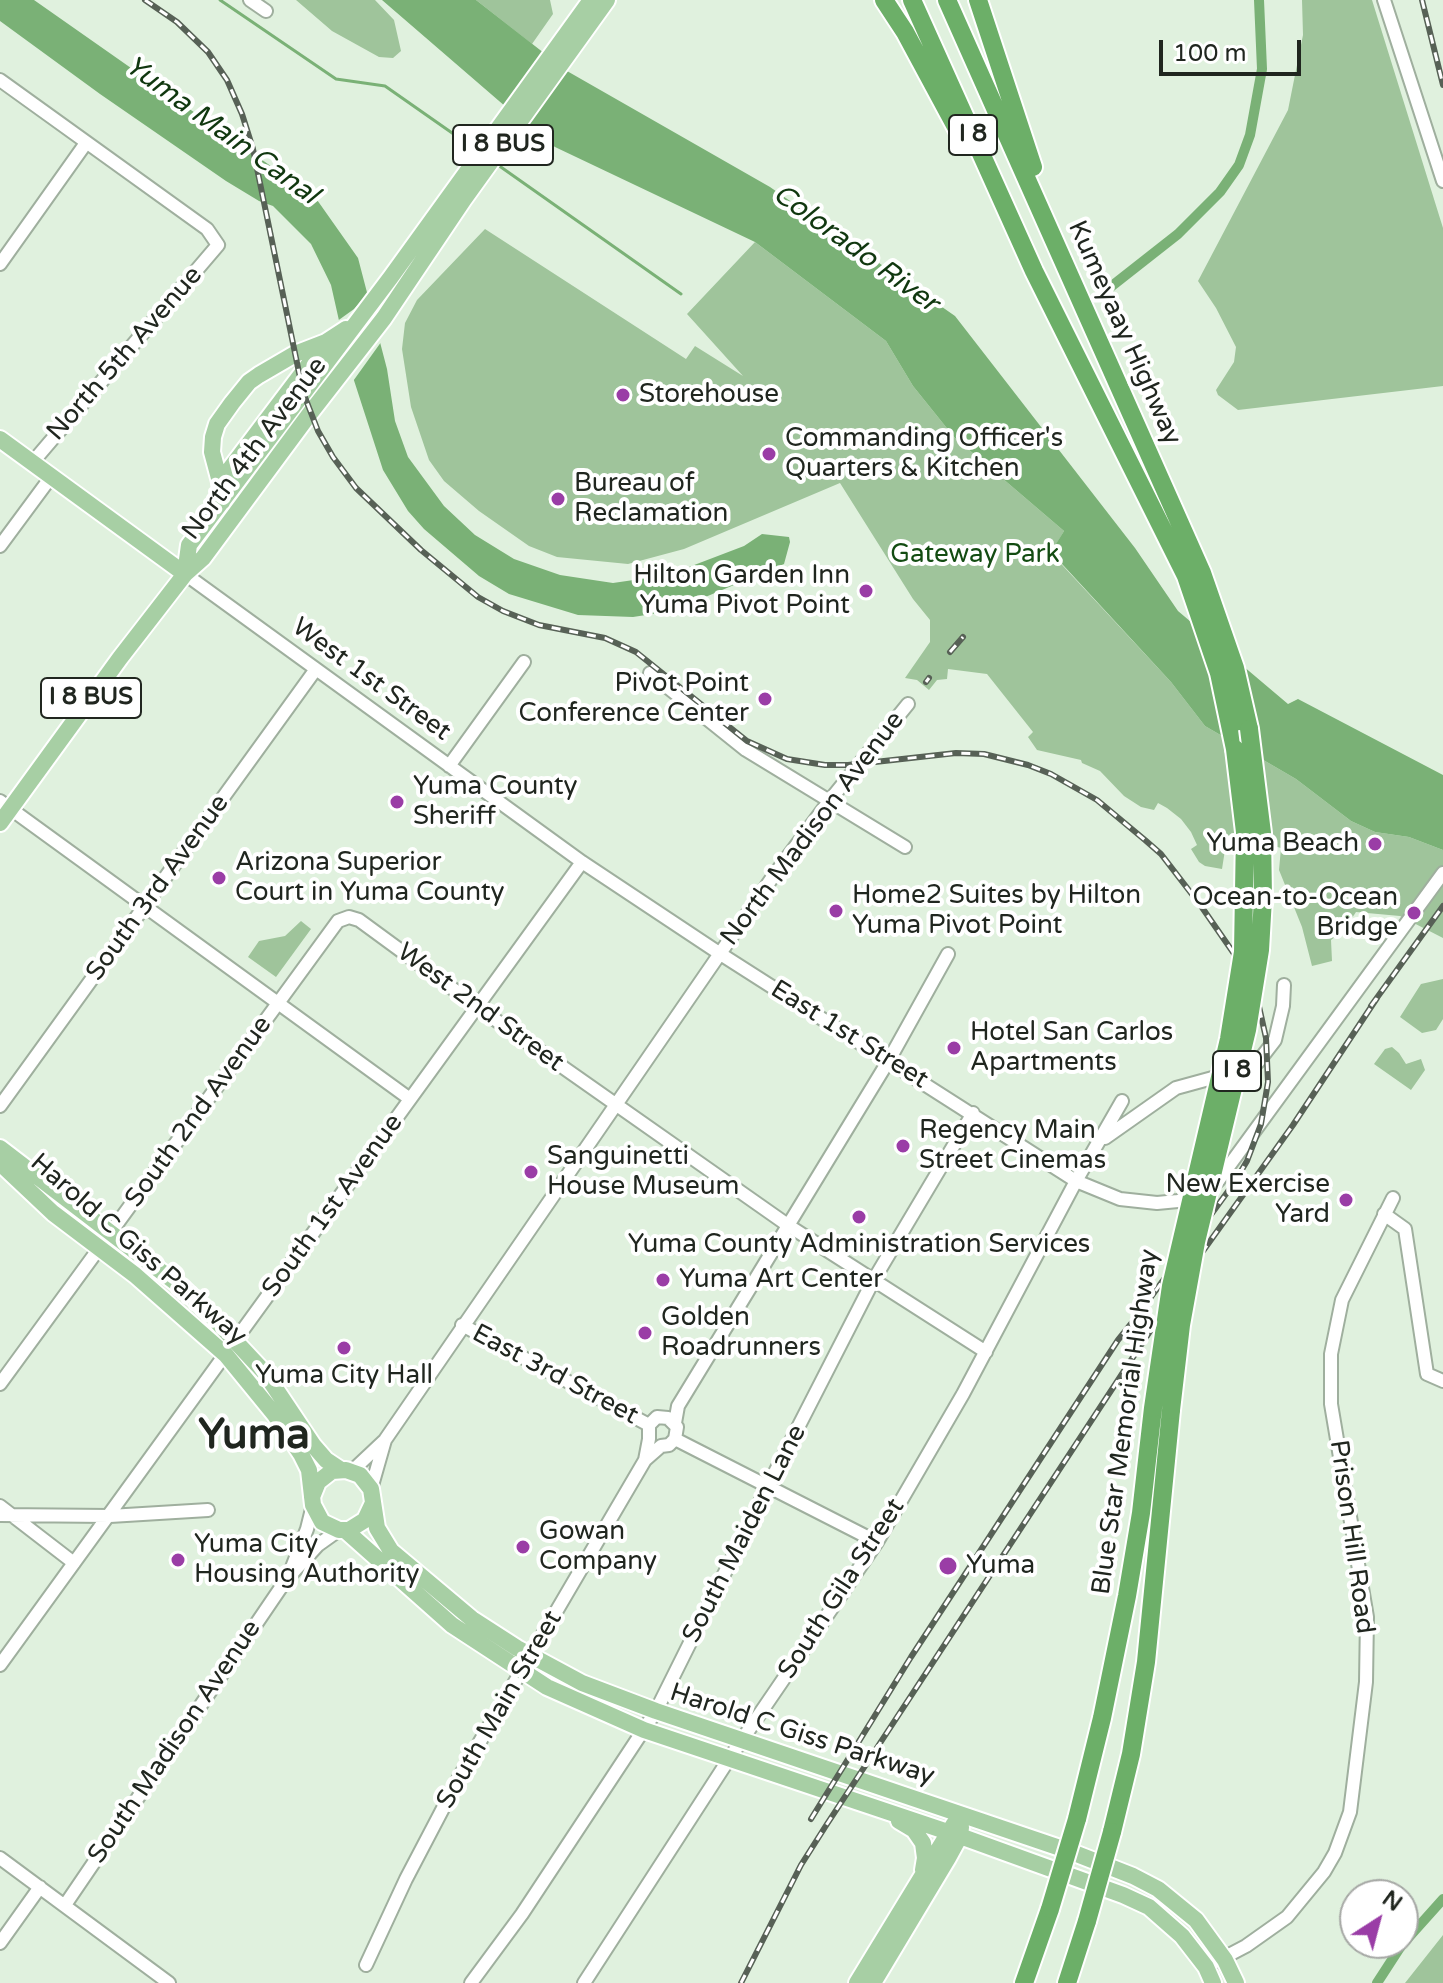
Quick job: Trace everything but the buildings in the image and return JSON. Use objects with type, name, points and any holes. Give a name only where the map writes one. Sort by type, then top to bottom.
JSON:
[{"type":"highway","points":[[884,0],[905,32],[1034,271]]},
{"type":"highway","name":"Kumeyaay Highway","points":[[912,0],[1034,271],[1177,556],[1219,673]]},
{"type":"highway","name":"Kumeyaay Highway","points":[[947,0],[1202,573],[1241,691]]},
{"type":"highway","points":[[978,0],[1064,261]]},
{"type":"highway","name":"Blue Star Memorial Highway","points":[[1070,1978],[1131,1754],[1146,1662],[1174,1270],[1229,1039],[1243,952],[1246,873],[1243,812],[1235,749],[1219,673]]},
{"type":"highway","name":"Blue Star Memorial Highway","points":[[1024,1983],[1077,1819],[1105,1707],[1196,1242],[1247,1030],[1260,950],[1263,882],[1260,810],[1253,749],[1241,691]]},
{"type":"highway","points":[[1018,1983],[1038,1944]]},
{"type":"main road","name":"I 8 BUS","points":[[536,88],[591,0]]},
{"type":"main road","name":"I 8 BUS","points":[[536,88],[607,0]]},
{"type":"main road","name":"North 4th Avenue","points":[[185,574],[189,545],[343,336],[458,195],[536,88]]},
{"type":"main road","name":"North 4th Avenue","points":[[185,574],[203,558],[384,318],[458,195]]},
{"type":"main road","points":[[222,502],[212,452],[213,437],[217,424],[232,403],[259,375],[295,354],[343,336]]},
{"type":"main road","points":[[220,482],[326,342]]},
{"type":"main road","name":"West 1st Street","points":[[0,439],[185,574]]},
{"type":"main road","name":"I 8 BUS","points":[[0,823],[5,804],[185,574]]},
{"type":"main road","name":"Harold C Giss Parkway","points":[[0,1148],[184,1289],[231,1348],[301,1454],[309,1470],[312,1501]]},
{"type":"main road","name":"Harold C Giss Parkway","points":[[0,1163],[53,1213],[265,1373],[313,1445],[326,1460],[346,1471]]},
{"type":"main road","points":[[332,1471],[360,1475],[372,1496],[365,1520],[358,1526],[342,1530],[322,1522],[312,1501],[318,1482],[332,1471]]},
{"type":"main road","name":"Harold C Giss Parkway","points":[[372,1496],[377,1528],[391,1551],[472,1619],[530,1656],[610,1695],[742,1740],[954,1824],[988,1846],[1149,1907],[1182,1936],[1206,1967],[1213,1983]]},
{"type":"main road","name":"Harold C Giss Parkway","points":[[342,1530],[373,1553],[433,1610],[520,1672],[644,1730],[881,1809],[954,1824],[980,1820],[1133,1876],[1158,1889],[1196,1920],[1225,1960],[1236,1983]]},
{"type":"main road","points":[[881,1809],[919,1836],[924,1845],[923,1875]]},
{"type":"main road","points":[[873,1983],[948,1858],[954,1824]]},
{"type":"main road","points":[[857,1983],[954,1824]]},
{"type":"main road","points":[[948,1858],[962,1850],[988,1846]]},
{"type":"street","points":[[250,0],[266,11]]},
{"type":"street","points":[[1384,0],[1443,181]]},
{"type":"street","points":[[0,80],[86,143],[0,264]]},
{"type":"street","name":"North 5th Avenue","points":[[32,463],[218,245],[207,229],[86,143]]},
{"type":"street","points":[[0,546],[51,477]]},
{"type":"street","name":"West 1st Street","points":[[185,574],[582,862],[719,953]]},
{"type":"street","points":[[449,766],[524,662]]},
{"type":"street","name":"South 3rd Avenue","points":[[0,1106],[316,669]]},
{"type":"street","points":[[650,673],[746,750],[905,847]]},
{"type":"street","name":"North Madison Avenue","points":[[719,953],[830,800],[908,704]]},
{"type":"street","points":[[5,804],[410,1099]]},
{"type":"street","name":"South 1st Avenue","points":[[0,1665],[582,862]]},
{"type":"street","name":"East 1st Street","points":[[719,953],[1076,1181],[1107,1195],[1141,1202],[1170,1203],[1195,1196],[1223,1174],[1443,873]]},
{"type":"street","name":"West 2nd Street","points":[[343,918],[359,920],[477,1007],[789,1226],[986,1352]]},
{"type":"street","name":"South 2nd Avenue","points":[[0,1384],[343,918]]},
{"type":"street","points":[[346,1471],[385,1440],[719,953]]},
{"type":"street","points":[[678,1406],[649,1425],[655,1443],[669,1445],[675,1439],[678,1406],[889,1060],[948,954]]},
{"type":"street","points":[[1098,1144],[1176,1088],[1238,1071],[1258,1062],[1275,1040],[1283,1006],[1284,985]]},
{"type":"street","name":"South Gila Street","points":[[584,1983],[729,1759],[877,1542],[986,1352],[1122,1101]]},
{"type":"street","name":"South Maiden Lane","points":[[471,1983],[522,1914],[656,1711],[873,1281],[973,1113]]},
{"type":"street","name":"Prison Hill Road","points":[[1206,1967],[1225,1960],[1287,1917],[1309,1892],[1335,1853],[1350,1812],[1366,1682],[1367,1617],[1331,1404],[1331,1354],[1342,1300],[1393,1198]]},
{"type":"street","points":[[1384,1214],[1405,1229],[1427,1374],[1443,1381]]},
{"type":"street","name":"East 3rd Street","points":[[462,1325],[649,1425]]},
{"type":"street","points":[[661,1417],[675,1423]]},
{"type":"street","points":[[675,1439],[877,1542]]},
{"type":"street","points":[[372,1496],[385,1440]]},
{"type":"street","name":"South Main Street","points":[[366,1965],[406,1879],[461,1774],[655,1443]]},
{"type":"street","name":"South Madison Avenue","points":[[286,1580],[307,1529],[312,1501]]},
{"type":"street","points":[[0,1506],[6,1515],[74,1563]]},
{"type":"street","points":[[6,1515],[110,1516],[208,1510]]},
{"type":"street","name":"South Madison Avenue","points":[[65,1905],[286,1580],[318,1545],[342,1530]]},
{"type":"street","points":[[0,1858],[169,1983]]},
{"type":"street","points":[[0,1943],[40,1887]]},
{"type":"green space","points":[[296,0],[375,0],[394,20],[401,51],[393,58],[379,57],[332,31]]},
{"type":"green space","points":[[476,0],[550,0],[553,14],[532,44]]},
{"type":"green space","points":[[1302,0],[1372,0],[1443,228],[1443,386],[1238,410],[1216,390],[1234,362],[1236,347],[1198,281],[1288,110],[1303,35]]},
{"type":"green space","name":"Gateway Park","points":[[485,229],[686,359],[695,346],[743,376],[687,314],[755,242],[886,341],[913,386],[954,437],[1064,531],[1051,553],[1171,682],[1205,726],[1296,779],[1351,821],[1375,832],[1409,837],[1443,850],[1443,938],[1400,916],[1356,912],[1344,930],[1331,940],[1332,961],[1312,966],[1302,927],[1279,870],[1281,848],[1274,846],[1273,835],[1266,826],[1240,825],[1234,838],[1227,837],[1222,869],[1205,866],[1191,849],[1197,845],[1191,832],[1167,808],[1158,803],[1154,810],[1141,807],[1124,796],[1100,771],[1081,760],[1037,750],[1028,737],[1033,732],[987,674],[948,669],[947,679],[937,680],[929,690],[917,680],[905,678],[930,642],[930,620],[913,599],[840,483],[684,549],[628,564],[557,557],[529,546],[479,511],[444,481],[429,460],[411,407],[402,349],[405,323],[417,300]]},
{"type":"green space","points":[[301,921],[311,929],[276,977],[248,957],[259,941],[285,936]]},
{"type":"green space","points":[[1443,979],[1443,1019],[1436,1030],[1422,1033],[1400,1017],[1421,984]]},
{"type":"green space","points":[[1392,1047],[1406,1064],[1421,1059],[1425,1070],[1411,1090],[1374,1064],[1385,1049]]},
{"type":"green space","points":[[1443,1935],[1443,1983],[1405,1983]]},
{"type":"water","points":[[0,0],[34,0],[315,197],[358,258],[387,369],[395,421],[408,457],[444,506],[475,535],[514,559],[560,575],[613,583],[668,575],[744,546],[762,534],[789,537],[784,564],[672,611],[633,617],[578,615],[509,594],[479,576],[424,529],[408,511],[383,470],[349,365],[331,285],[311,244],[273,206],[226,181],[0,21]]},
{"type":"water","name":"Colorado River","points":[[382,0],[476,0],[567,71],[770,187],[955,316],[1135,548],[1178,611],[1288,704],[1298,699],[1443,775],[1443,850],[1409,837],[1375,832],[1351,821],[1296,779],[1205,726],[1171,682],[1051,552],[1064,531],[954,437],[913,386],[886,341],[755,242],[555,147]]},
{"type":"pier","points":[[371,290],[384,338],[351,384],[336,322],[354,309]]},
{"type":"waterway","points":[[220,0],[336,79],[385,86],[475,149]]},
{"type":"waterway","name":"Yuma Main Canal","points":[[1108,289],[1178,234],[1220,192],[1239,165],[1250,135],[1262,69],[1259,0]]},
{"type":"waterway","points":[[498,165],[681,294]]},
{"type":"waterway","points":[[1377,1983],[1401,1946],[1443,1899]]},
{"type":"railway","points":[[145,0],[177,22],[208,52],[227,80],[242,114],[253,149],[303,392],[318,431],[356,488],[421,550],[478,597],[503,611],[539,625],[605,638],[636,652],[747,741],[787,759],[848,765],[956,753],[984,754],[1051,774],[1097,800],[1161,854],[1201,906],[1237,958],[1258,1002],[1266,1038],[1268,1082],[1261,1124],[1247,1161],[1140,1312]]},
{"type":"railway","points":[[1422,0],[1443,85]]},
{"type":"railway","points":[[950,652],[963,637]]},
{"type":"railway","points":[[926,682],[929,678]]},
{"type":"railway","points":[[1371,1006],[1443,906]]},
{"type":"railway","points":[[741,1983],[801,1865],[827,1824],[1198,1258],[1293,1125],[1377,998]]},
{"type":"railway","points":[[811,1819],[911,1657],[1118,1340],[1147,1304]]},
{"type":"place","name":"Storehouse","points":[[623,395]]},
{"type":"place","name":"Commanding Officer's Quarters & Kitchen","points":[[769,454]]},
{"type":"place","name":"Bureau of Reclamation","points":[[558,499]]},
{"type":"place","name":"Hilton Garden Inn Yuma Pivot Point","points":[[866,591]]},
{"type":"place","name":"Pivot Point Conference Center","points":[[765,699]]},
{"type":"place","name":"Yuma County Sheriff","points":[[397,802]]},
{"type":"place","name":"Yuma Beach","points":[[1375,844]]},
{"type":"place","name":"Arizona Superior Court in Yuma County","points":[[219,878]]},
{"type":"place","name":"Home2 Suites by Hilton Yuma Pivot Point","points":[[836,911]]},
{"type":"place","name":"Ocean-to-Ocean Bridge","points":[[1414,913]]},
{"type":"place","name":"Hotel San Carlos Apartments","points":[[954,1048]]},
{"type":"place","name":"Regency Main Street Cinemas","points":[[903,1146]]},
{"type":"place","name":"Sanguinetti House Museum","points":[[531,1172]]},
{"type":"place","name":"New Exercise Yard","points":[[1346,1200]]},
{"type":"place","name":"Yuma County Administration Services","points":[[859,1217]]},
{"type":"place","name":"Yuma Art Center","points":[[663,1280]]},
{"type":"place","name":"Golden Roadrunners","points":[[645,1333]]},
{"type":"place","name":"Yuma City Hall","points":[[344,1348]]},
{"type":"place","name":"Gowan Company","points":[[523,1547]]},
{"type":"place","name":"Yuma City Housing Authority","points":[[178,1560]]},
{"type":"place","name":"Yuma","points":[[948,1566]]},
{"type":"district","name":"Yuma","points":[[254,1437]]}]
